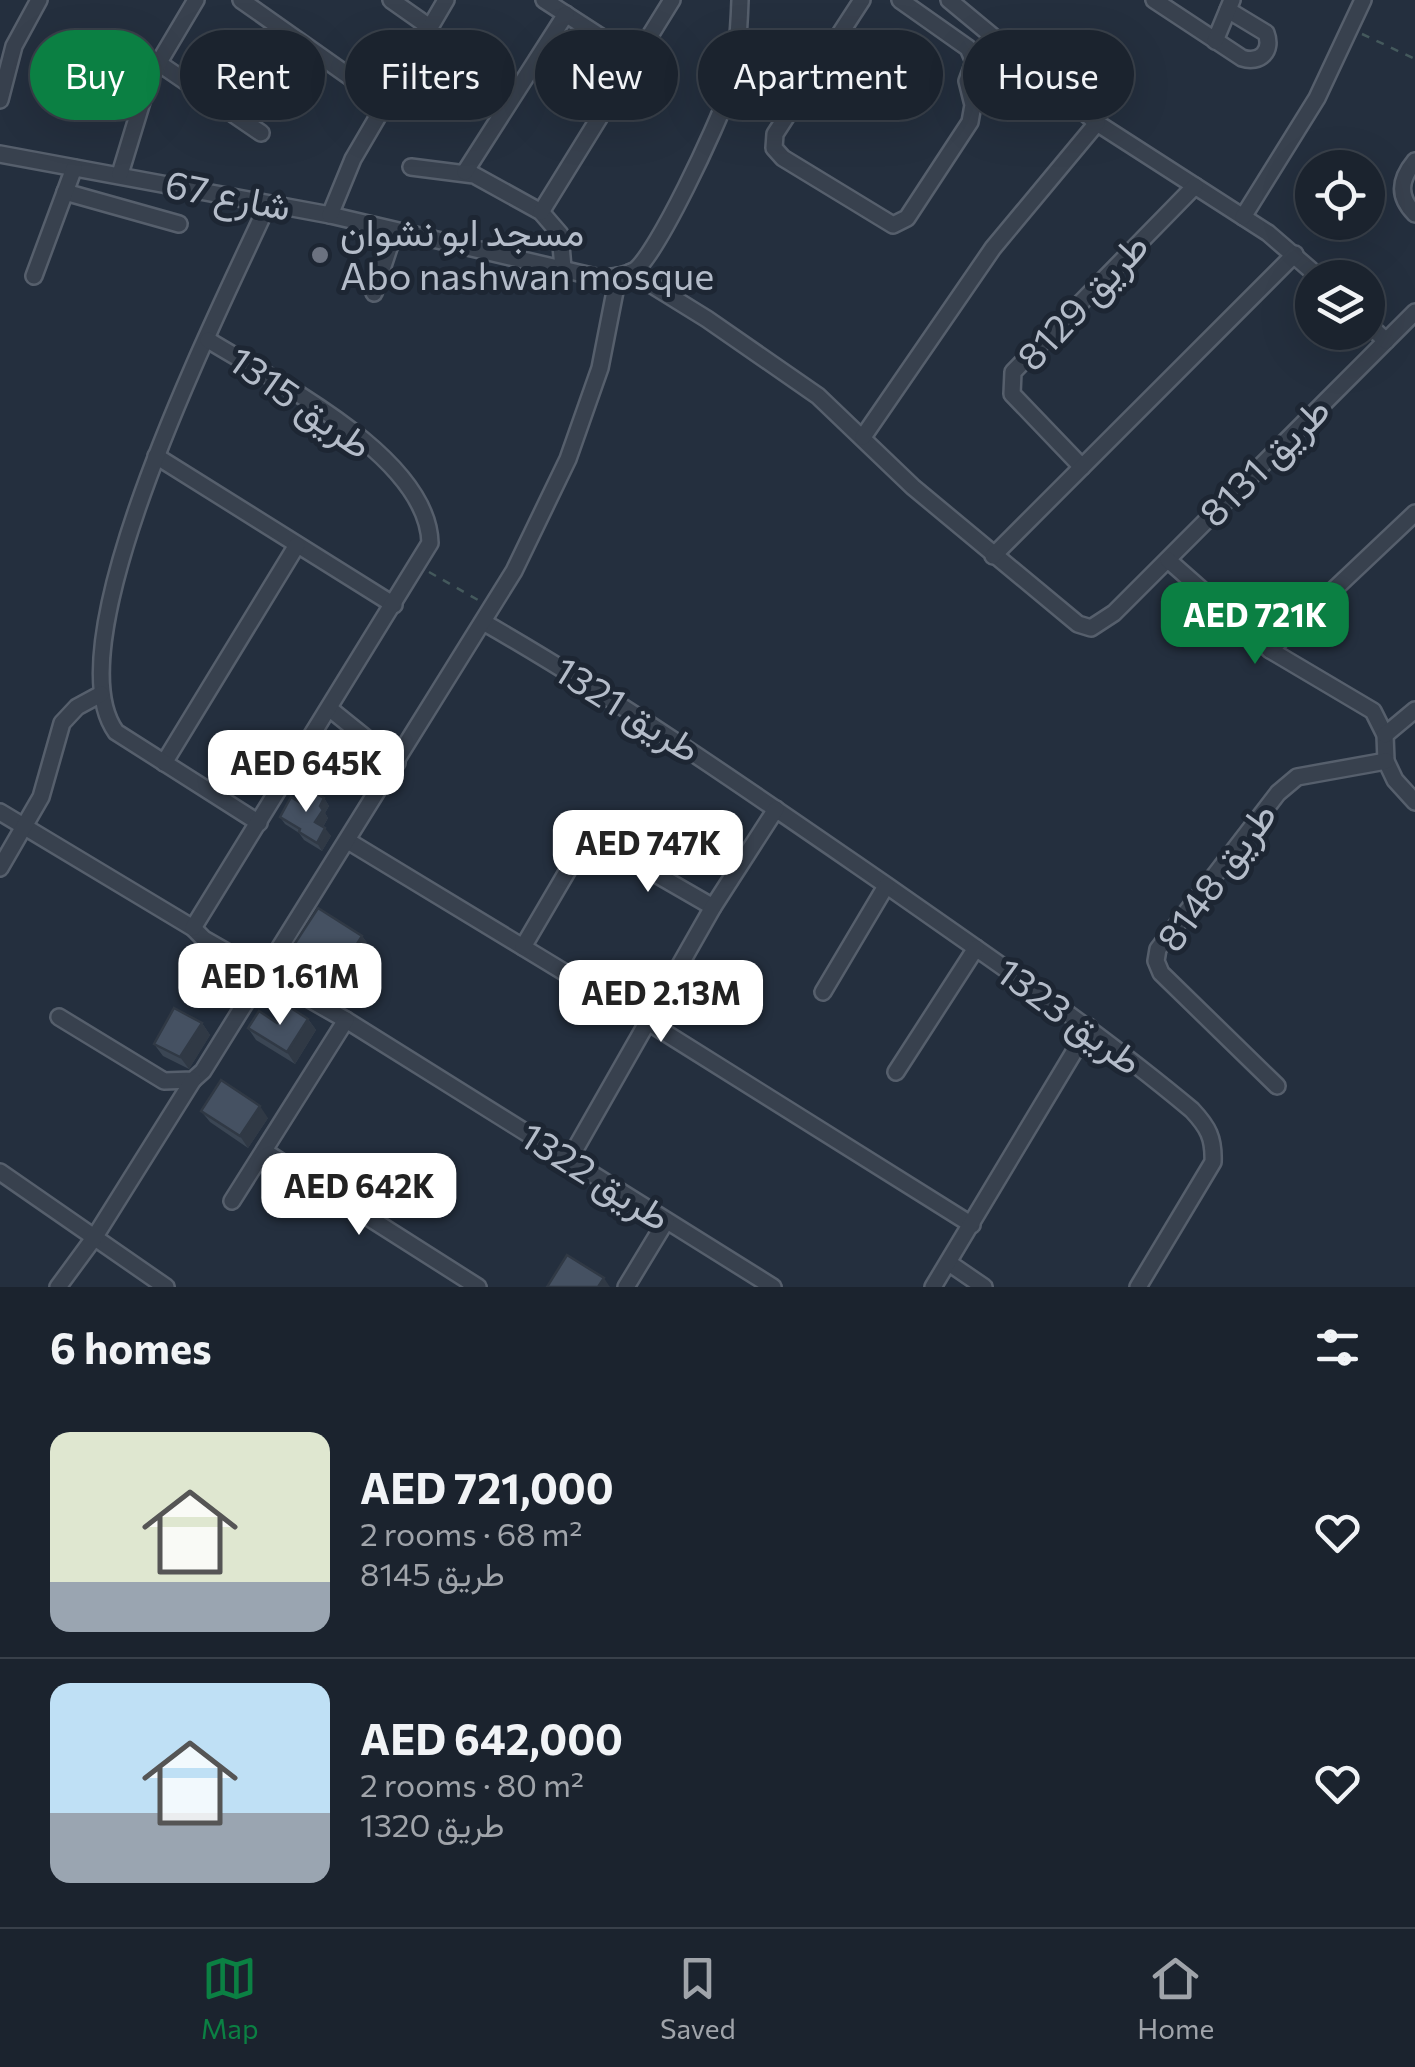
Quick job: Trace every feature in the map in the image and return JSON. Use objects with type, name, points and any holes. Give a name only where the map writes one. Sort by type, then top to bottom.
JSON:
[{"type":"street","points":[[0,100],[14,46],[39,0]]},
{"type":"street","points":[[160,57],[196,0]]},
{"type":"street","points":[[391,0],[428,26]]},
{"type":"street","points":[[426,30],[446,0]]},
{"type":"street","points":[[544,0],[591,30]]},
{"type":"street","points":[[653,30],[672,0]]},
{"type":"street","points":[[738,30],[740,0]]},
{"type":"street","points":[[842,30],[862,0]]},
{"type":"street","points":[[900,0],[942,30]]},
{"type":"street","points":[[949,0],[1097,123],[1243,217],[1300,260]]},
{"type":"street","points":[[1154,0],[1215,41],[1250,60],[1258,60],[1269,41],[1261,28],[1230,5],[1215,41]]},
{"type":"street","points":[[1243,217],[1307,116],[1363,0]]},
{"type":"street","points":[[250,3],[345,72]]},
{"type":"street","points":[[465,172],[566,14]]},
{"type":"street","points":[[784,120],[773,140],[777,154],[888,224],[903,222],[970,122],[972,105],[967,82],[974,62],[968,48],[943,30]]},
{"type":"street","points":[[160,64],[261,133]]},
{"type":"street","points":[[120,174],[136,120]]},
{"type":"street","points":[[330,216],[374,120]]},
{"type":"street","points":[[542,212],[598,120]]},
{"type":"street","points":[[58,1287],[94,1238],[193,1080],[212,1060],[489,616],[568,459],[600,368],[625,274],[648,256],[718,120]]},
{"type":"street","points":[[863,437],[993,248],[1097,123]]},
{"type":"street","name":"شارع 67","points":[[0,154],[330,216],[596,277],[625,274]]},
{"type":"street","points":[[1415,161],[1406,172],[1401,189],[1407,206],[1415,214]]},
{"type":"street","points":[[411,167],[465,172],[542,212],[560,234],[568,269]]},
{"type":"street","points":[[34,276],[74,168]]},
{"type":"street","name":"طريق 8129","points":[[1082,467],[1012,394],[1013,372],[1194,186]]},
{"type":"street","points":[[65,192],[180,224]]},
{"type":"street","points":[[259,823],[116,732],[105,716],[101,694],[102,660],[123,548],[156,456],[268,204]]},
{"type":"street","points":[[374,293],[394,233]]},
{"type":"street","name":"شارع 67","points":[[568,269],[600,271],[625,265],[659,236]]},
{"type":"street","points":[[625,274],[708,319],[803,386],[992,556],[1294,254]]},
{"type":"street","name":"طريق 8131","points":[[992,556],[1078,624],[1092,628],[1114,613],[1415,312]]},
{"type":"street","name":"طريق 1315","points":[[193,928],[430,543],[430,524],[413,490],[336,418],[208,340]]},
{"type":"street","points":[[156,456],[394,605]]},
{"type":"street","points":[[1270,650],[1415,513]]},
{"type":"street","points":[[164,762],[296,545]]},
{"type":"street","points":[[1168,560],[1270,650],[1366,705],[1379,719],[1385,735],[1386,762],[1395,780],[1415,802]]},
{"type":"street","name":"طريق 1321","points":[[489,616],[776,809]]},
{"type":"street","points":[[0,868],[41,797],[62,723],[77,707],[101,694]]},
{"type":"street","points":[[330,710],[397,763]]},
{"type":"street","points":[[1385,735],[1415,710]]},
{"type":"street","name":"طريق 8148","points":[[1277,1086],[1161,973],[1156,961],[1158,949],[1278,793],[1297,777],[1386,762]]},
{"type":"street","points":[[569,1160],[714,907],[776,809]]},
{"type":"street","name":"طريق 1323","points":[[776,809],[1089,1028],[1206,1124],[1214,1142],[1213,1162],[1138,1287]]},
{"type":"street","name":"طريق 1322","points":[[0,812],[193,928],[196,934],[346,1020],[773,1287]]},
{"type":"street","points":[[348,841],[610,1000]]},
{"type":"street","points":[[523,947],[571,864],[590,844],[602,843],[616,850],[714,907]]},
{"type":"street","points":[[823,992],[886,886]]},
{"type":"street","points":[[896,1072],[976,948]]},
{"type":"street","points":[[60,1017],[164,1081],[193,1080]]},
{"type":"street","points":[[232,1201],[346,1020]]},
{"type":"street","points":[[648,1022],[972,1225]]},
{"type":"street","points":[[933,1287],[1089,1028]]},
{"type":"street","points":[[264,1152],[478,1287]]},
{"type":"street","points":[[0,1172],[166,1287]]},
{"type":"street","points":[[626,1287],[666,1221]]},
{"type":"street","points":[[949,1263],[984,1287]]},
{"type":"path","points":[[1350,28],[1415,59]]},
{"type":"path","points":[[419,566],[489,616]]},
{"type":"building","points":[[307,789],[324,798],[320,806],[323,810],[315,822],[325,828],[317,843],[280,817],[291,797],[299,802]]},
{"type":"building","points":[[318,908],[362,936],[335,979],[290,951]]},
{"type":"building","points":[[288,1006],[308,1019],[287,1052],[248,1028],[259,1011],[277,1023]]},
{"type":"building","points":[[174,1008],[202,1023],[180,1057],[154,1044]]},
{"type":"building","points":[[221,1080],[260,1106],[240,1136],[201,1111]]},
{"type":"building","points":[[567,1255],[604,1278],[598,1287],[547,1287]]},
{"type":"place","name":"مسجد ابو نشوان Abo nashwan mosque","points":[[320,255]]}]
